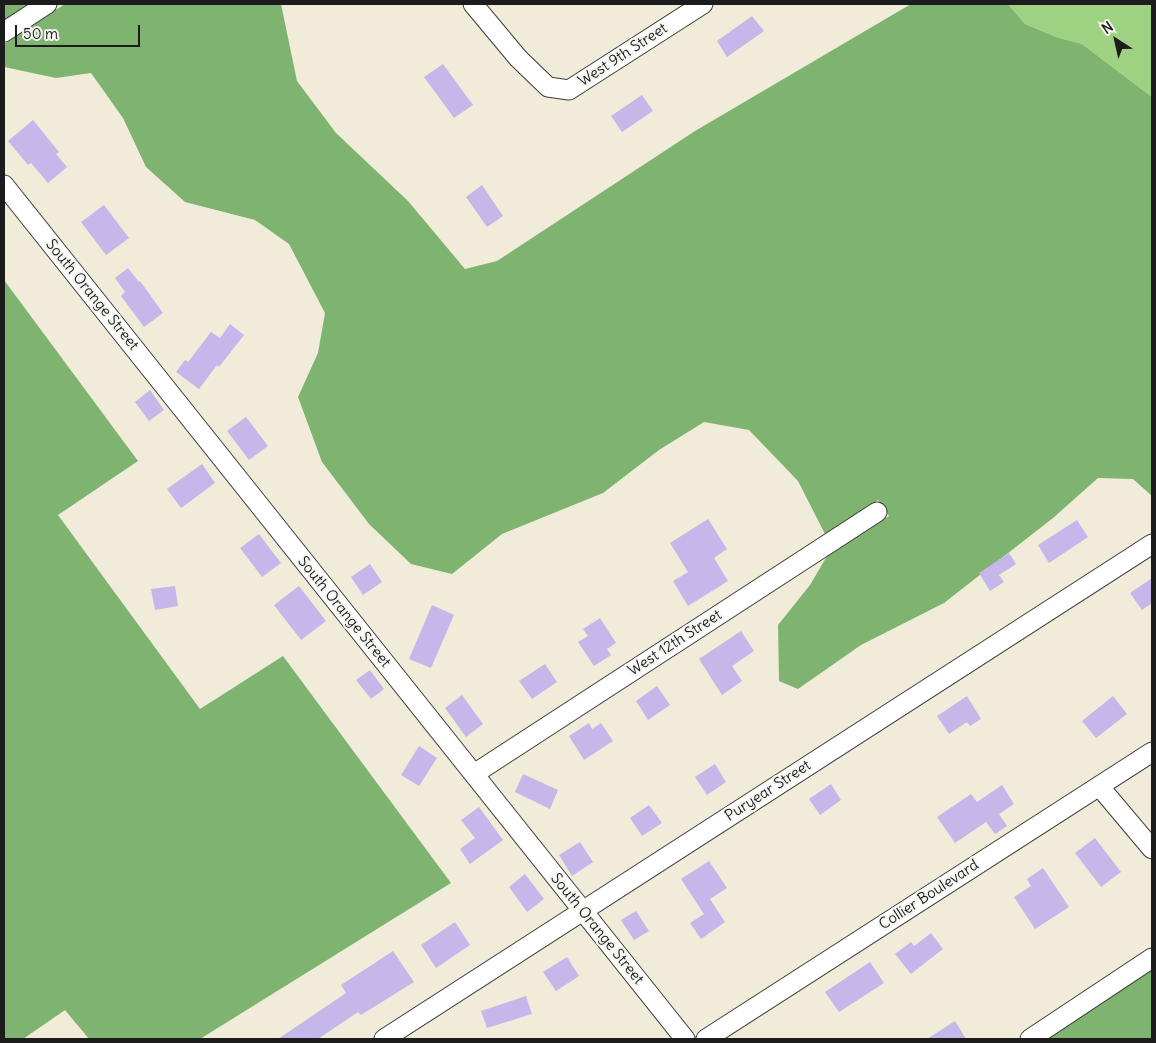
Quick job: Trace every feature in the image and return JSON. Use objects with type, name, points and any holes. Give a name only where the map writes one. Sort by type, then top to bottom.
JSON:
[{"type":"street","points":[[4,32],[47,4]]},
{"type":"street","name":"West 9th Street","points":[[474,4],[518,58],[548,87],[569,90],[703,4]]},
{"type":"street","name":"South Orange Street","points":[[4,185],[685,1039]]},
{"type":"street","name":"West 12th Street","points":[[474,774],[876,512]]},
{"type":"street","name":"Puryear Street","points":[[384,1039],[1152,544]]},
{"type":"street","name":"Collier Boulevard","points":[[706,1039],[1152,752]]},
{"type":"street","points":[[1099,786],[1152,849]]},
{"type":"street","points":[[1030,1039],[1152,958]]},
{"type":"green space","points":[[4,4],[28,4],[4,21]]},
{"type":"green space","points":[[65,4],[281,4],[297,81],[336,133],[408,201],[465,269],[497,261],[695,131],[911,4],[1008,4],[1025,24],[1056,37],[1082,44],[1152,97],[1152,496],[1133,479],[1098,478],[1053,518],[944,603],[861,645],[798,689],[779,681],[778,625],[810,585],[827,556],[889,516],[878,500],[825,534],[798,481],[749,430],[704,422],[659,450],[603,493],[502,534],[452,574],[411,564],[369,524],[322,462],[298,397],[318,353],[325,313],[289,244],[255,220],[185,202],[146,167],[123,118],[91,73],[56,78],[4,67],[4,44]]},
{"type":"green space","points":[[1008,4],[1152,4],[1152,97],[1082,44],[1056,37],[1025,24]]},
{"type":"green space","points":[[4,280],[138,461],[58,515],[200,709],[283,656],[451,883],[200,1039],[89,1039],[65,1010],[23,1039],[4,1039]]},
{"type":"green space","points":[[1152,970],[1152,1039],[1048,1039]]},
{"type":"building","points":[[752,16],[764,31],[727,57],[717,41]]},
{"type":"building","points":[[443,64],[473,105],[454,118],[424,77]]},
{"type":"building","points":[[642,95],[653,111],[622,132],[611,116]]},
{"type":"building","points":[[33,120],[59,152],[56,154],[67,167],[48,183],[31,163],[28,165],[8,141]]},
{"type":"building","points":[[482,185],[503,216],[487,227],[466,197]]},
{"type":"building","points":[[104,205],[129,238],[106,255],[81,222]]},
{"type":"building","points":[[128,268],[163,313],[144,327],[121,296],[125,292],[115,278]]},
{"type":"building","points":[[230,324],[244,335],[219,367],[217,365],[199,389],[176,372],[185,360],[188,362],[211,332],[220,338]]},
{"type":"building","points":[[150,390],[164,410],[149,421],[135,402]]},
{"type":"building","points":[[246,417],[268,446],[249,460],[227,431]]},
{"type":"building","points":[[202,464],[215,483],[181,508],[167,489]]},
{"type":"building","points":[[708,519],[727,549],[714,558],[728,581],[688,606],[673,581],[688,572],[670,543]]},
{"type":"building","points":[[1077,520],[1088,537],[1049,563],[1038,545]]},
{"type":"building","points":[[259,534],[281,563],[262,577],[240,548]]},
{"type":"building","points":[[1009,553],[1016,564],[999,575],[1004,582],[990,591],[979,573]]},
{"type":"building","points":[[370,564],[382,582],[363,595],[351,577]]},
{"type":"building","points":[[1152,578],[1152,603],[1142,610],[1130,593]]},
{"type":"building","points":[[175,586],[178,606],[155,610],[151,589]]},
{"type":"building","points":[[299,586],[326,621],[301,640],[274,605]]},
{"type":"building","points":[[432,605],[454,615],[431,668],[409,659]]},
{"type":"building","points":[[600,618],[616,643],[607,649],[611,655],[594,666],[578,642],[588,636],[583,629]]},
{"type":"building","points":[[741,631],[754,651],[732,666],[742,681],[722,695],[699,659]]},
{"type":"building","points":[[545,664],[557,682],[532,699],[519,681]]},
{"type":"building","points":[[370,670],[384,689],[371,699],[356,680]]},
{"type":"building","points":[[657,686],[670,705],[648,720],[636,701]]},
{"type":"building","points":[[462,695],[483,724],[466,737],[445,708]]},
{"type":"building","points":[[967,696],[981,719],[970,726],[967,722],[949,734],[937,716]]},
{"type":"building","points":[[1113,696],[1127,714],[1096,738],[1082,721]]},
{"type":"building","points":[[589,723],[592,729],[601,723],[613,741],[584,760],[569,736]]},
{"type":"building","points":[[419,746],[437,758],[419,786],[401,775]]},
{"type":"building","points":[[715,764],[726,782],[707,795],[695,777]]},
{"type":"building","points":[[523,774],[558,790],[550,809],[515,792]]},
{"type":"building","points":[[831,784],[841,800],[820,815],[809,799]]},
{"type":"building","points":[[1002,785],[1014,804],[999,814],[1007,826],[995,834],[986,822],[955,843],[937,817],[971,794],[977,802]]},
{"type":"building","points":[[649,805],[662,823],[642,836],[630,818]]},
{"type":"building","points":[[479,807],[503,840],[470,864],[460,849],[475,838],[461,820]]},
{"type":"building","points":[[1095,838],[1121,872],[1101,887],[1075,853]]},
{"type":"building","points":[[580,842],[593,862],[572,876],[559,855]]},
{"type":"building","points":[[709,861],[727,888],[710,899],[725,922],[701,939],[690,923],[704,914],[681,879]]},
{"type":"building","points":[[1043,868],[1069,907],[1035,929],[1014,897],[1031,886],[1027,879]]},
{"type":"building","points":[[525,874],[544,899],[527,912],[509,887]]},
{"type":"building","points":[[636,911],[649,931],[634,940],[621,920]]},
{"type":"building","points":[[455,922],[470,945],[436,968],[421,945]]},
{"type":"building","points":[[931,933],[943,949],[911,974],[895,954],[911,942],[914,946]]},
{"type":"building","points":[[393,951],[414,982],[361,1015],[358,1012],[318,1039],[278,1039],[346,993],[341,985]]},
{"type":"building","points":[[567,957],[579,976],[556,991],[543,972]]},
{"type":"building","points":[[870,962],[884,983],[839,1012],[825,992]]},
{"type":"building","points":[[526,996],[532,1014],[487,1028],[481,1011]]},
{"type":"building","points":[[955,1021],[966,1039],[927,1039]]}]
